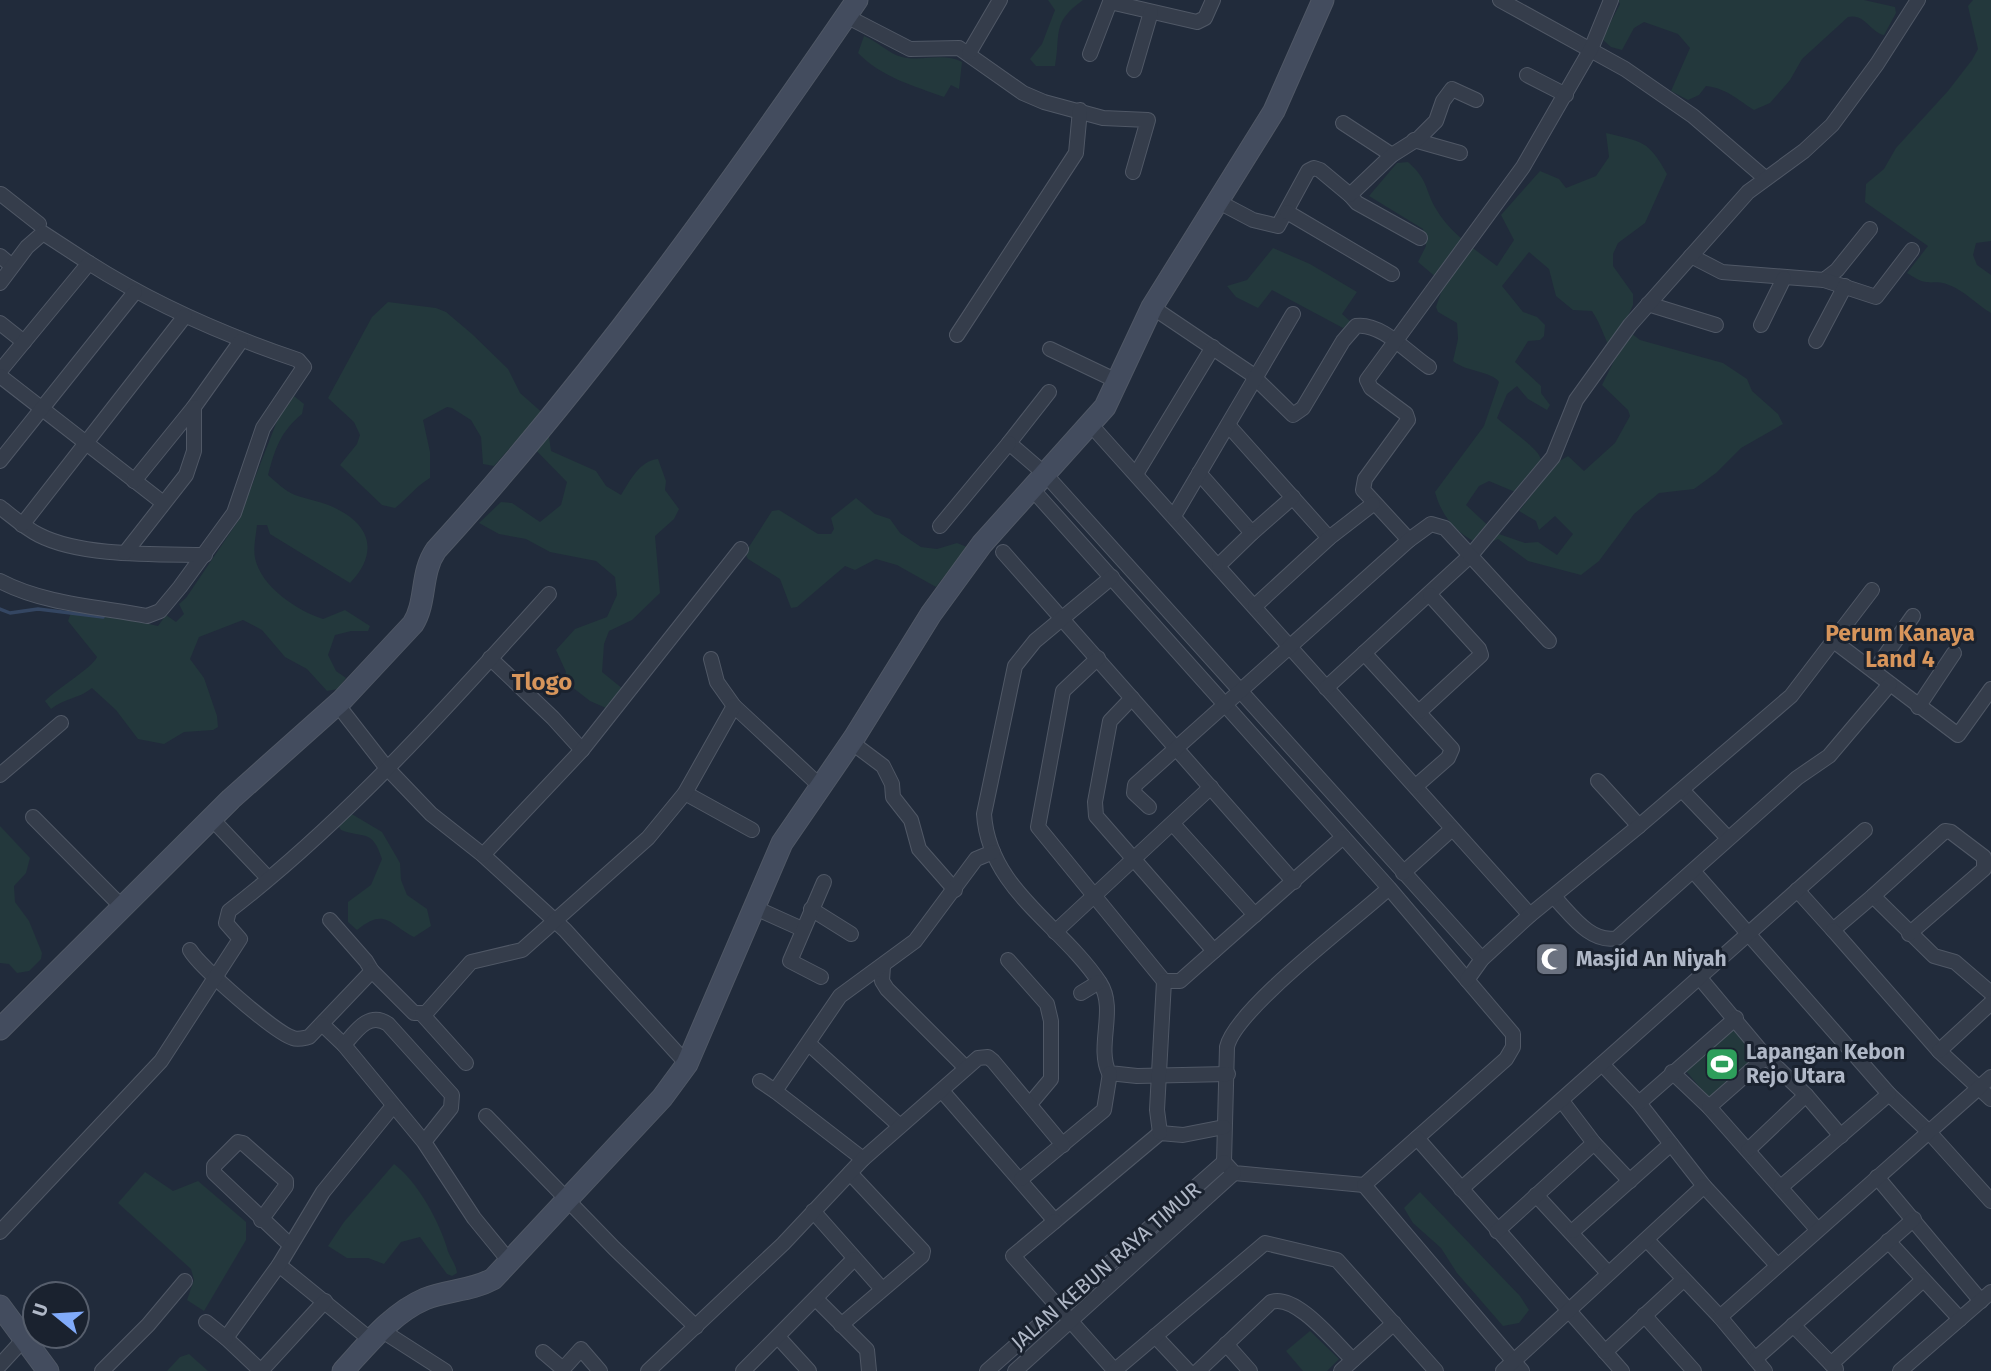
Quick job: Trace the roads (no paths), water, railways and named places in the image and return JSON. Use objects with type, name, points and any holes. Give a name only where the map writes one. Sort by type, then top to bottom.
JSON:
[{"type":"street","points":[[969,53],[1000,0]]},
{"type":"street","points":[[1090,54],[1110,2],[1197,22],[1205,18],[1213,0]]},
{"type":"street","points":[[343,1371],[376,1335],[413,1305],[428,1298],[481,1286],[510,1262],[662,1098],[687,1064],[713,1010],[753,907],[782,842],[851,742],[938,604],[982,544],[1105,407],[1152,307],[1274,111],[1323,0]]},
{"type":"street","points":[[1500,0],[1591,49],[1693,116],[1765,178]]},
{"type":"street","points":[[1409,540],[1363,492],[1365,479],[1408,420],[1406,414],[1371,388],[1367,380],[1446,268],[1506,191],[1566,95],[1591,49],[1611,0]]},
{"type":"street","points":[[1326,688],[1471,555],[1553,457],[1582,390],[1648,304],[1748,192],[1804,151],[1832,125],[1877,64],[1918,0]]},
{"type":"street","points":[[0,1029],[212,819],[337,704],[413,624],[418,613],[424,572],[436,550],[624,326],[733,180],[847,7],[910,49],[955,46],[969,53],[1023,93],[1044,102],[1114,120],[1148,120],[1133,172]]},
{"type":"street","points":[[1133,70],[1151,12]]},
{"type":"street","points":[[1527,75],[1566,95]]},
{"type":"street","points":[[1350,195],[1392,155],[1436,121],[1443,101],[1452,89],[1476,100]]},
{"type":"street","points":[[957,335],[1076,153],[1080,110]]},
{"type":"street","points":[[1343,123],[1392,155]]},
{"type":"street","points":[[1414,140],[1460,153]]},
{"type":"street","points":[[1217,201],[1267,226],[1278,226],[1308,171],[1314,168],[1357,203],[1420,238]]},
{"type":"street","points":[[4,190],[39,224]]},
{"type":"street","points":[[1287,212],[1392,274]]},
{"type":"street","points":[[1824,280],[1837,270],[1870,229]]},
{"type":"street","points":[[0,283],[27,247],[43,233],[135,292],[241,341],[298,360],[304,368],[263,428],[234,513],[205,555],[160,611],[151,616],[22,591],[0,580]]},
{"type":"street","points":[[1691,256],[1722,272],[1824,280],[1876,297],[1912,250]]},
{"type":"street","points":[[0,256],[12,266]]},
{"type":"street","points":[[89,263],[0,373],[162,502]]},
{"type":"street","points":[[1761,325],[1784,278]]},
{"type":"street","points":[[1816,341],[1845,286]]},
{"type":"street","points":[[0,461],[135,292]]},
{"type":"street","points":[[1648,304],[1716,325]]},
{"type":"street","points":[[1152,307],[1256,379],[1294,415],[1303,408],[1352,328],[1362,325],[1396,341],[1429,367]]},
{"type":"street","points":[[1174,516],[1293,314]]},
{"type":"street","points":[[22,525],[185,316]]},
{"type":"street","points":[[0,323],[24,342]]},
{"type":"street","points":[[134,481],[194,407],[241,341]]},
{"type":"street","points":[[1136,474],[1213,347]]},
{"type":"street","points":[[1050,349],[1117,381]]},
{"type":"street","points":[[940,526],[1049,392]]},
{"type":"street","points":[[125,554],[162,502],[186,475],[194,451],[194,407]]},
{"type":"street","points":[[1091,425],[1530,915]]},
{"type":"street","points":[[1228,425],[1329,538]]},
{"type":"street","points":[[1009,443],[1112,577],[1389,888],[1511,1031],[1513,1047],[1506,1059],[1364,1185]]},
{"type":"street","points":[[1199,474],[1252,533]]},
{"type":"street","points":[[1039,482],[1242,691],[1482,959]]},
{"type":"street","points":[[1219,565],[1293,497]]},
{"type":"street","points":[[1255,606],[1329,538],[1373,504]]},
{"type":"street","points":[[0,507],[41,537],[66,544],[125,554],[205,555]]},
{"type":"street","points":[[1149,807],[1134,793],[1135,785],[1409,540],[1437,524],[1445,528],[1471,555],[1549,641]]},
{"type":"street","points":[[483,855],[582,750],[741,549]]},
{"type":"street","points":[[1003,552],[1294,882]]},
{"type":"street","points":[[1021,1179],[1104,1111],[1110,1073],[1106,1066],[1105,995],[1099,982],[1011,886],[993,852],[985,828],[984,814],[1014,671],[1025,651],[1112,577]]},
{"type":"street","points":[[1467,980],[1482,959],[1530,915],[1791,696],[1835,642],[1872,590]]},
{"type":"street","points":[[0,1233],[161,1061],[180,1036],[240,939],[226,923],[229,911],[298,855],[386,767],[549,594]]},
{"type":"street","points":[[1419,712],[1481,654],[1430,595]]},
{"type":"street","points":[[1874,671],[1913,616]]},
{"type":"street","points":[[1835,642],[1958,735],[1991,689]]},
{"type":"street","points":[[1364,653],[1452,752],[1416,786]]},
{"type":"street","points":[[1918,707],[1954,653]]},
{"type":"street","points":[[490,658],[582,750]]},
{"type":"street","points":[[1098,658],[1063,691],[1037,823],[1041,835],[1164,981],[1157,1110],[1160,1133]]},
{"type":"street","points":[[711,659],[717,682],[734,706],[820,786]]},
{"type":"street","points":[[1554,897],[1589,932],[1611,939],[1622,934],[1797,778],[1829,756],[1889,684]]},
{"type":"street","points":[[1132,698],[1112,718],[1095,811],[1098,820],[1214,951]]},
{"type":"street","points":[[337,704],[386,767],[431,814],[483,855],[554,920],[687,1064]]},
{"type":"street","points":[[422,1014],[471,962],[522,950],[639,848],[685,793],[734,706]]},
{"type":"street","points":[[0,775],[61,723]]},
{"type":"street","points":[[851,742],[883,766],[892,784],[893,796],[911,820],[919,849],[956,890]]},
{"type":"street","points":[[1598,781],[1639,826]]},
{"type":"street","points":[[1055,932],[1211,787]]},
{"type":"street","points":[[1682,790],[1726,836]]},
{"type":"street","points":[[685,793],[752,830]]},
{"type":"street","points":[[33,817],[123,908]]},
{"type":"street","points":[[212,819],[268,878]]},
{"type":"street","points":[[1173,824],[1255,915]]},
{"type":"street","points":[[1403,873],[1452,829]]},
{"type":"street","points":[[1461,1189],[1865,830]]},
{"type":"street","points":[[1833,930],[1943,832],[1951,832],[1984,857],[1984,869],[1909,934]]},
{"type":"street","points":[[1164,981],[1180,981],[1343,837]]},
{"type":"street","points":[[775,1091],[839,996],[915,941],[956,890],[976,859],[993,852]]},
{"type":"street","points":[[1694,872],[1749,931],[1889,1094],[1929,1132],[1991,1201]]},
{"type":"street","points":[[821,977],[790,961],[824,882]]},
{"type":"street","points":[[1389,888],[1237,1026],[1227,1047],[1224,1126],[1229,1167],[1364,1185],[1513,1368],[1567,1310],[1704,1186]]},
{"type":"street","points":[[1797,890],[1939,1051],[1986,1082],[1991,1099]]},
{"type":"street","points":[[1873,896],[1934,956],[1955,962],[1991,993]]},
{"type":"street","points":[[753,907],[802,929]]},
{"type":"street","points":[[811,909],[851,934]]},
{"type":"street","points":[[330,920],[372,971],[414,1013],[422,1014],[466,1063]]},
{"type":"street","points":[[190,950],[199,964],[270,1024],[293,1038],[309,1037],[372,971]]},
{"type":"street","points":[[1008,960],[1047,1004],[1051,1021],[1051,1079],[1030,1104]]},
{"type":"street","points":[[883,966],[882,981],[887,989],[965,1068]]},
{"type":"street","points":[[1699,977],[1766,1057],[1806,1094],[1841,1136]]},
{"type":"street","points":[[1081,993],[1099,982]]},
{"type":"street","points":[[1939,1051],[1991,1003]]},
{"type":"street","points":[[1639,1103],[1736,1018]]},
{"type":"street","points":[[344,1045],[368,1021],[383,1021],[443,1083],[452,1095],[451,1108],[424,1142]]},
{"type":"street","points":[[323,1024],[344,1045],[424,1142],[474,1218],[510,1262]]},
{"type":"street","points":[[809,1044],[900,1126]]},
{"type":"street","points":[[655,1369],[863,1159],[943,1092],[965,1068],[981,1057],[988,1057],[1063,1145]]},
{"type":"street","points":[[1709,1107],[1766,1057]]},
{"type":"street","points":[[1602,1065],[1639,1103],[1704,1186],[1777,1265]]},
{"type":"street","points":[[1672,1072],[1709,1107],[1817,1229]]},
{"type":"street","points":[[1110,1073],[1228,1074]]},
{"type":"street","points":[[760,1081],[863,1159]]},
{"type":"street","points":[[1720,1317],[1986,1082]]},
{"type":"street","points":[[943,1092],[1055,1220]]},
{"type":"street","points":[[1748,1150],[1806,1094]]},
{"type":"street","points":[[1782,1187],[1889,1094]]},
{"type":"street","points":[[1562,1101],[1594,1143],[1630,1181]]},
{"type":"street","points":[[226,1338],[279,1265],[289,1244],[323,1192],[393,1106]]},
{"type":"street","points":[[486,1116],[614,1248],[696,1327]]},
{"type":"street","points":[[1224,1126],[1183,1135],[1160,1133],[1013,1256],[1114,1371],[1265,1243],[1333,1258],[1394,1323],[1428,1368]]},
{"type":"street","points":[[1417,1138],[1622,1371]]},
{"type":"street","points":[[261,1220],[286,1186],[286,1181],[239,1142],[214,1166],[214,1173],[261,1220],[289,1244]]},
{"type":"street","points":[[1497,1231],[1594,1143]]},
{"type":"street","points":[[1573,1231],[1671,1144]]},
{"type":"street","name":"JALAN KEBUN RAYA TIMUR","points":[[987,1371],[1059,1307],[1229,1167]]},
{"type":"street","name":"JALAN KEBUN RAYA TIMUR","points":[[1015,1371],[1072,1320],[1229,1167]]},
{"type":"street","points":[[841,1325],[922,1256],[923,1251],[850,1173]]},
{"type":"street","points":[[1877,1177],[1986,1296],[1900,1371]]},
{"type":"street","points":[[1536,1195],[1573,1231],[1608,1273]]},
{"type":"street","points":[[813,1211],[881,1289]]},
{"type":"street","points":[[1755,1359],[1914,1219]]},
{"type":"street","points":[[1647,1240],[1720,1317],[1765,1371]]},
{"type":"street","points":[[1888,1241],[1960,1319]]},
{"type":"street","points":[[743,1371],[854,1259]]},
{"type":"street","points":[[279,1265],[325,1301],[376,1335],[445,1371]]},
{"type":"street","points":[[1605,1352],[1683,1280]]},
{"type":"street","points":[[1793,1325],[1834,1367],[1923,1280]]},
{"type":"street","points":[[102,1371],[148,1325],[185,1281]]},
{"type":"street","points":[[816,1299],[867,1350],[869,1371]]},
{"type":"street","points":[[1198,1371],[1271,1302],[1279,1300],[1297,1306],[1353,1360]]},
{"type":"street","points":[[206,1322],[261,1371],[325,1301]]},
{"type":"street","points":[[0,1306],[21,1335]]},
{"type":"street","points":[[1644,1315],[1694,1371]]},
{"type":"street","points":[[1341,1371],[1394,1323]]},
{"type":"street","points":[[1155,1336],[1188,1371]]},
{"type":"street","points":[[778,1337],[809,1371]]},
{"type":"street","points":[[0,1365],[21,1342]]},
{"type":"street","points":[[1226,1344],[1250,1371]]},
{"type":"street","points":[[543,1352],[563,1369],[581,1349],[600,1371]]},
{"type":"street","points":[[32,1350],[48,1371]]},
{"type":"waterway","points":[[0,609],[10,613],[38,609],[103,617]]},
{"type":"place","name":"Masjid An Niyah","points":[[1552,959]]},
{"type":"place","name":"Lapangan Kebon Rejo Utara","points":[[1722,1064]]},
{"type":"district","name":"Perum Kanaya Land 4","points":[[1900,646]]},
{"type":"district","name":"Tlogo","points":[[542,682]]}]
